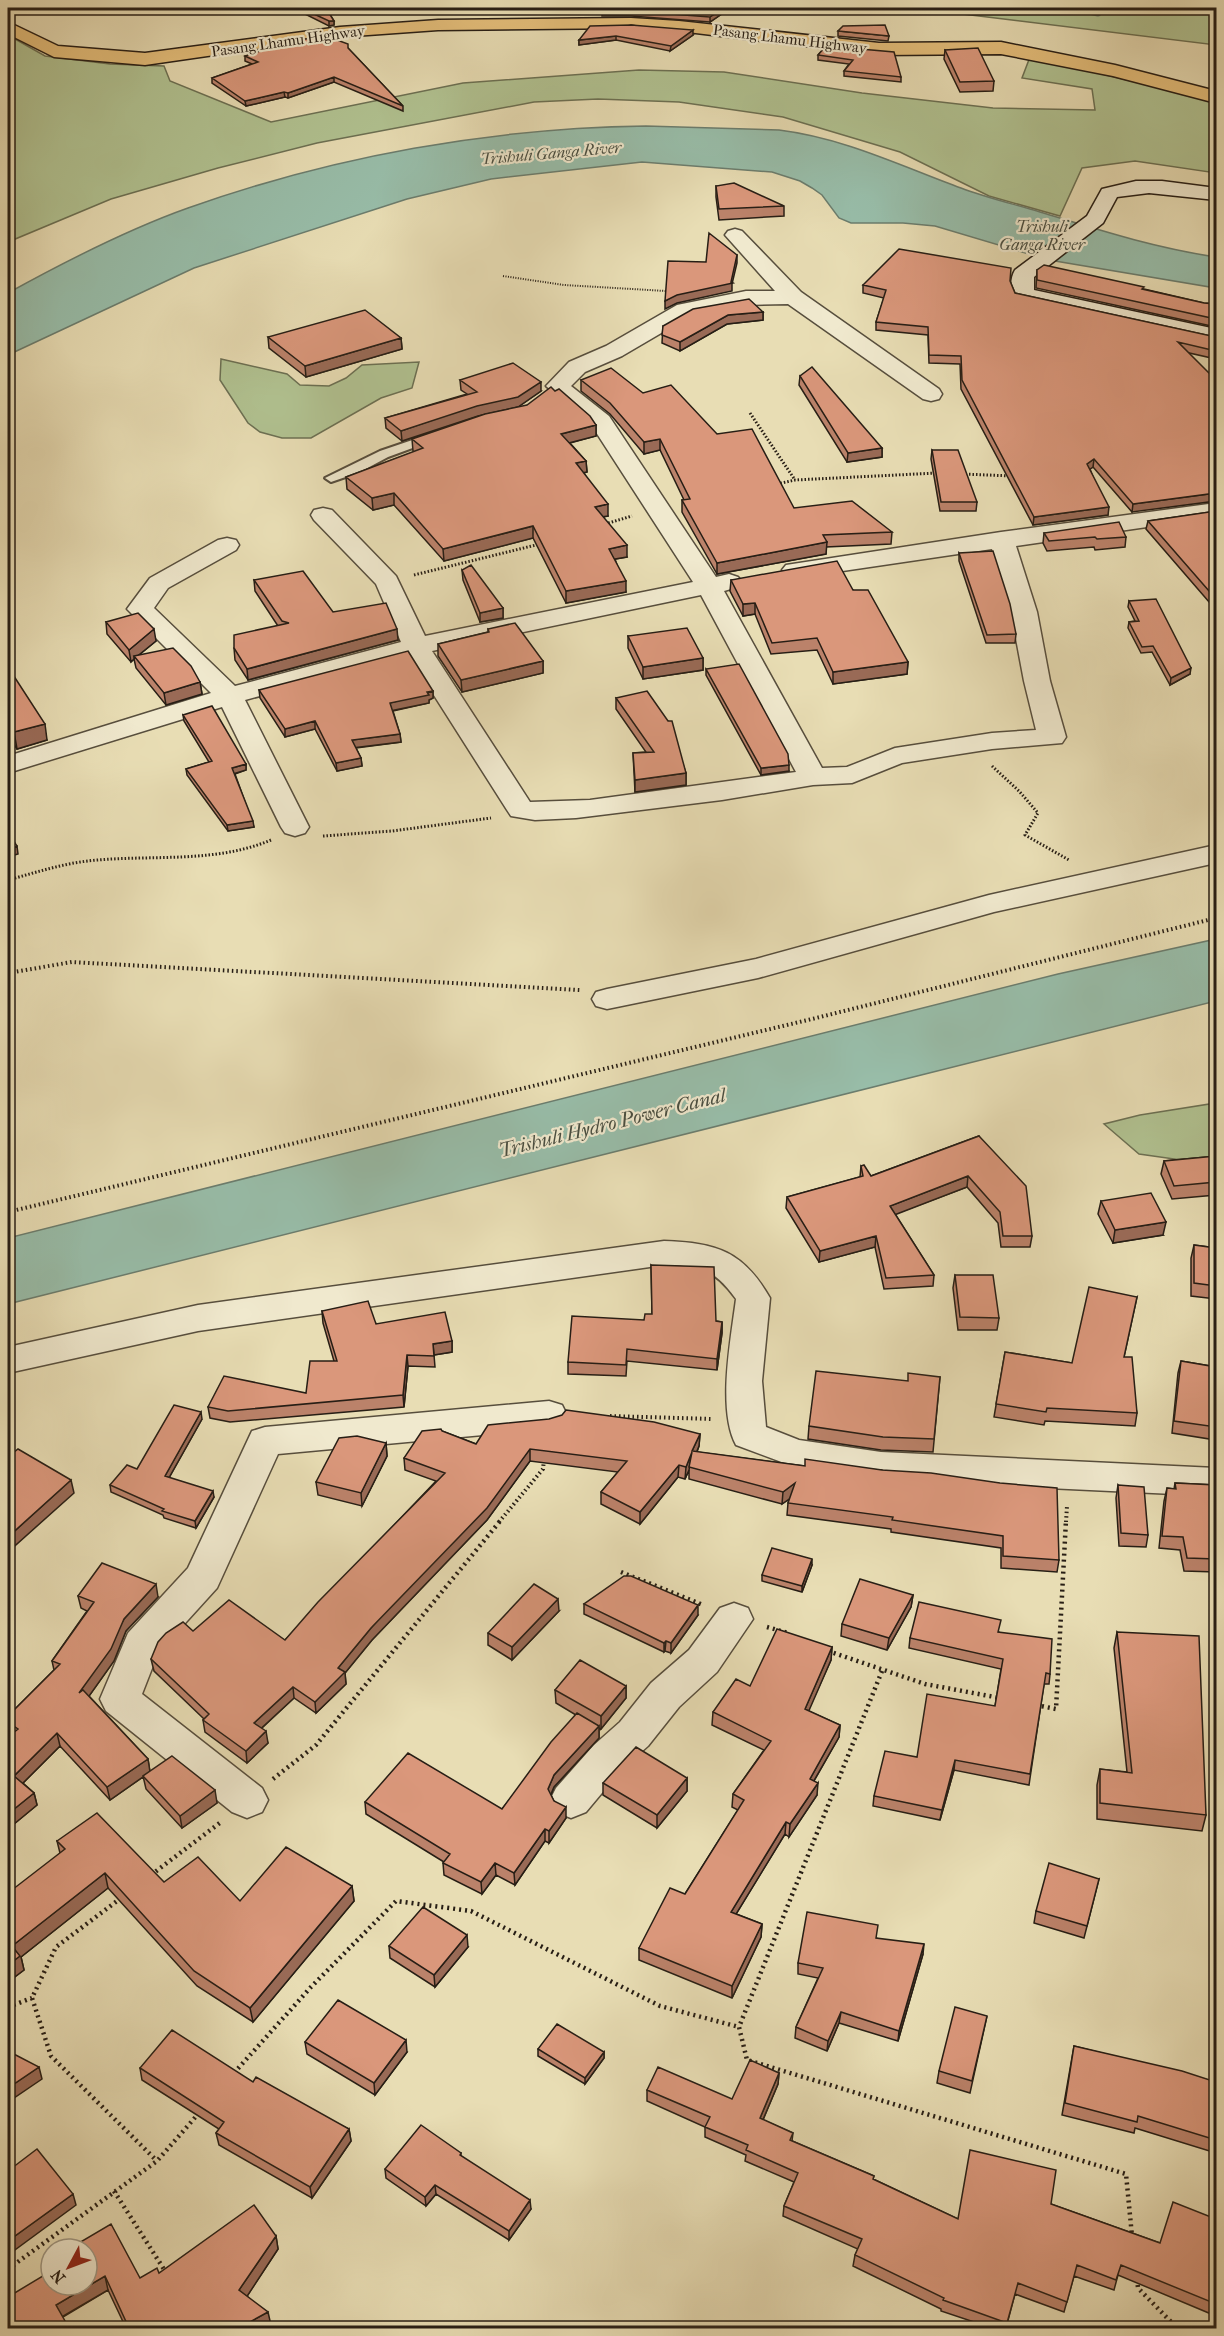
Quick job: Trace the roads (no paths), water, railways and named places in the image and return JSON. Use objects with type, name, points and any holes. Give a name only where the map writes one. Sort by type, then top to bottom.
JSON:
[{"type":"main road","name":"Pasang Lhamu Highway","points":[[8,27],[54,51],[145,59],[340,32],[438,25],[631,23],[679,26],[879,49],[965,46],[1001,48],[1115,71],[1216,97]]},
{"type":"street","points":[[1216,194],[1150,186],[1124,188],[1109,193],[1096,219],[1023,276],[1023,294],[1216,336]]},
{"type":"street","points":[[735,235],[793,297],[931,394]]},
{"type":"street","points":[[793,297],[746,298],[685,310],[614,351],[577,367],[553,390],[601,422],[709,586],[813,777]]},
{"type":"street","points":[[8,765],[230,696],[416,646],[763,576],[1001,539],[1216,510]]},
{"type":"street","points":[[324,515],[387,581],[416,646],[521,810],[535,812],[601,807],[726,792],[813,777],[852,775],[895,756],[976,744],[1052,737],[1036,681],[1024,612],[1001,539]]},
{"type":"street","points":[[227,545],[159,583],[140,609],[230,696],[295,827]]},
{"type":"street","points":[[619,996],[759,968],[989,904],[1216,854]]},
{"type":"street","points":[[8,1360],[208,1316],[664,1253],[692,1254],[716,1259],[735,1272],[753,1298],[744,1381],[749,1435],[795,1453],[881,1466],[1216,1482]]},
{"type":"street","points":[[247,1800],[120,1699],[142,1644],[203,1577],[265,1441],[549,1414]]},
{"type":"street","points":[[571,1800],[608,1757],[634,1734],[665,1695],[703,1661],[734,1619]]},
{"type":"lane","points":[[331,478],[356,469],[384,454],[449,431]]},
{"type":"water","name":"Trishuli Ganga River","points":[[646,126],[779,130],[826,139],[991,198],[1127,238],[1216,257],[1216,288],[1049,260],[935,226],[903,223],[851,223],[839,218],[822,195],[812,188],[800,181],[772,172],[642,162],[491,179],[407,199],[194,268],[8,355],[8,293],[97,247],[188,208],[300,174],[414,148],[530,132]]},
{"type":"water","name":"Trishuli Hydro Power Canal","points":[[1216,939],[1216,1001],[8,1304],[8,1238],[1058,974]]},
{"type":"waterway","points":[[1076,8],[1098,13]]}]
